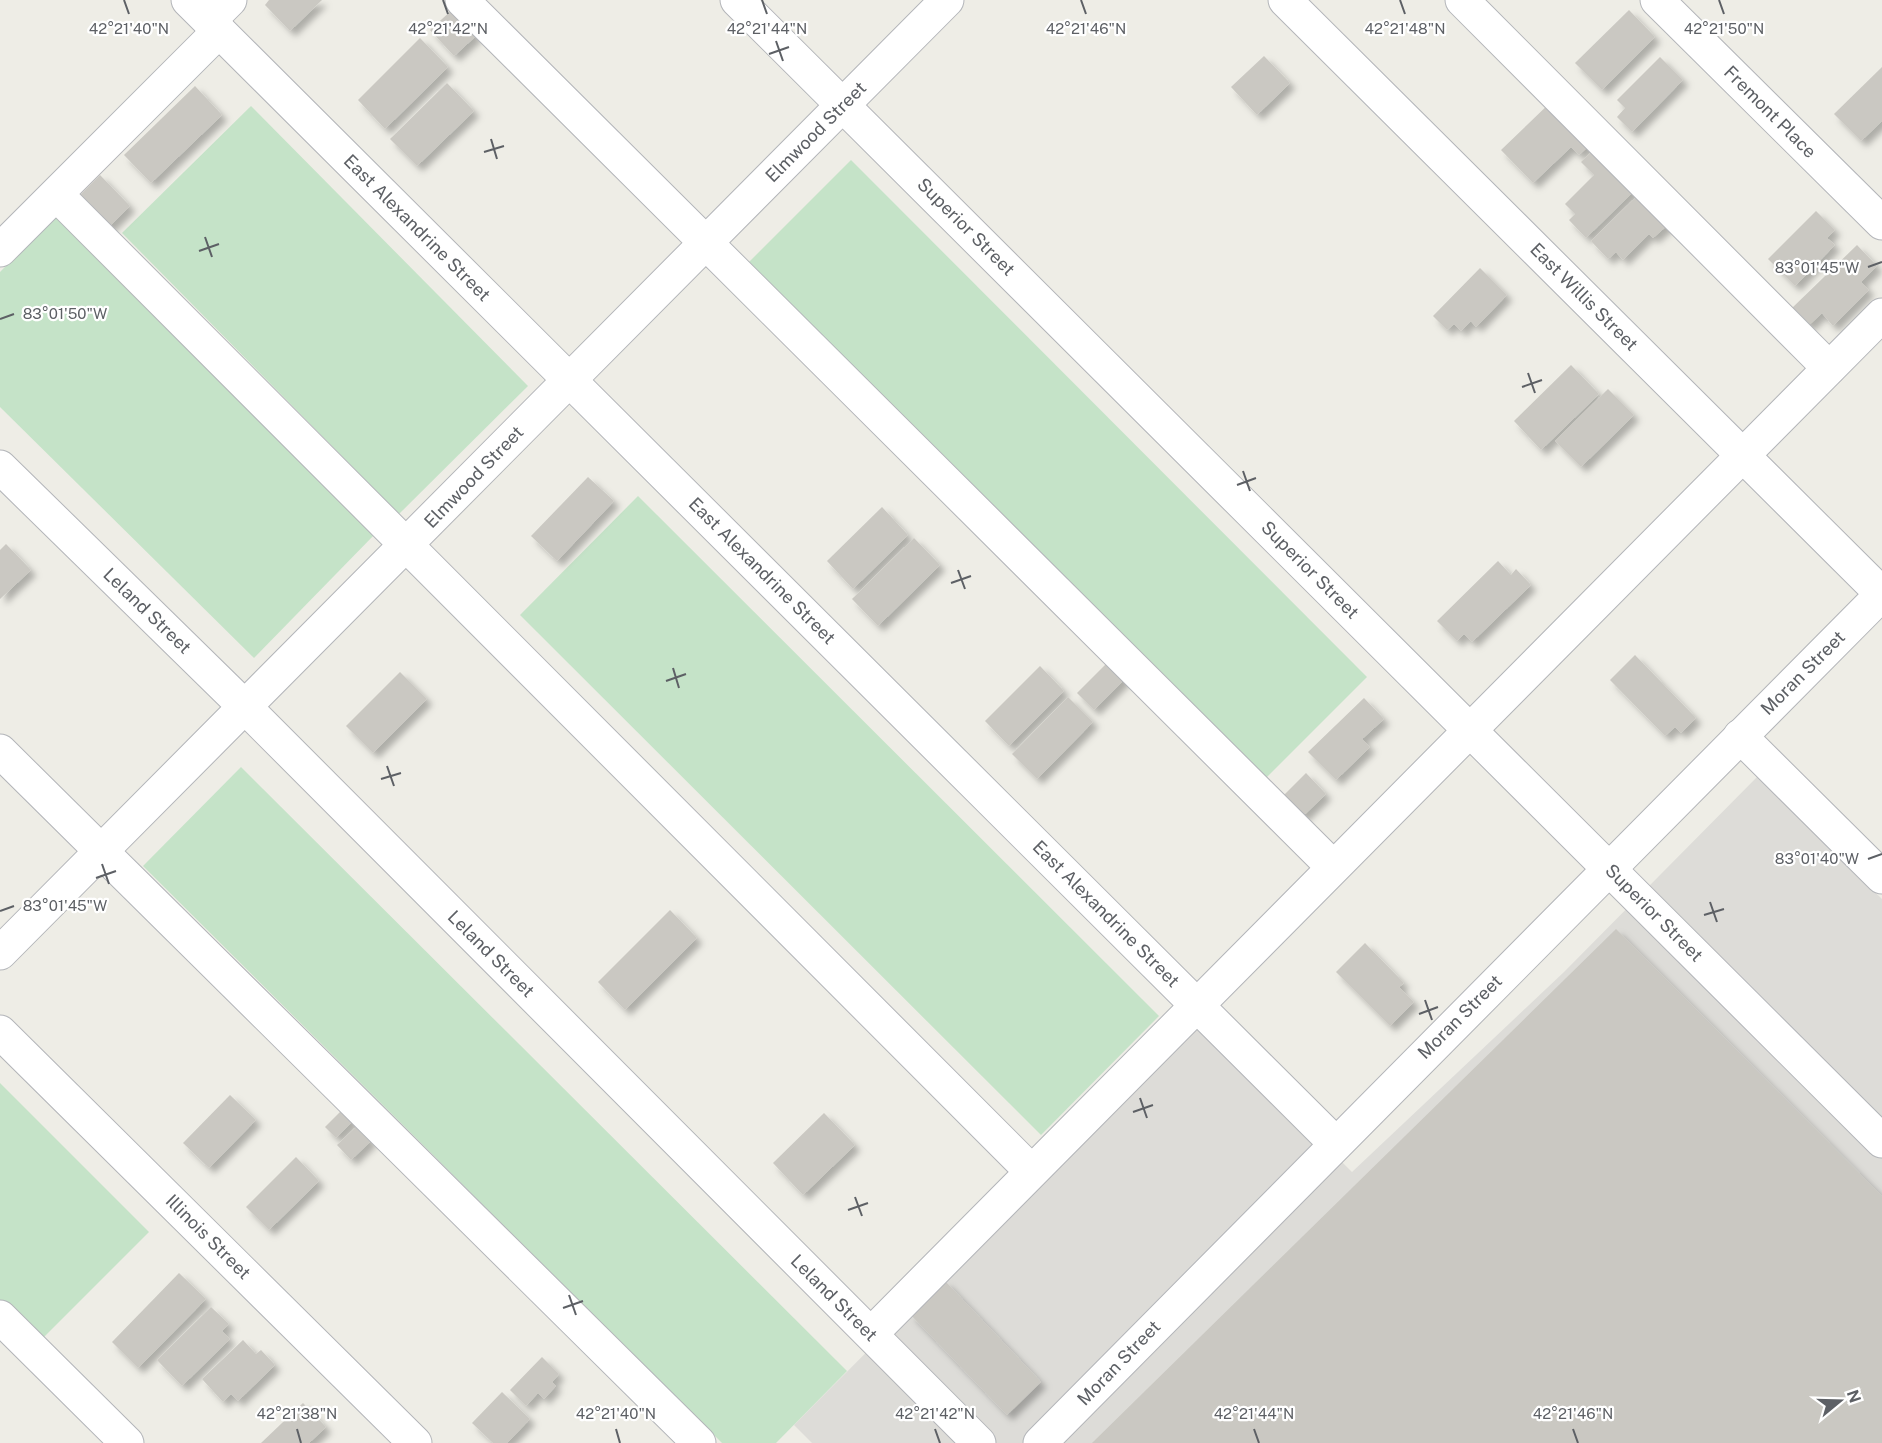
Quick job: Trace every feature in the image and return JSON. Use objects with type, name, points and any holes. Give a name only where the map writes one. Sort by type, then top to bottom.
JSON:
[{"type":"street","points":[[462,0],[704,244],[1334,867]]},
{"type":"street","name":"Superior Street","points":[[737,0],[1882,1141]]},
{"type":"street","name":"Elmwood Street","points":[[0,953],[244,706],[407,546],[569,379],[947,0]]},
{"type":"street","name":"East Willis Street","points":[[1285,0],[1882,594]]},
{"type":"street","points":[[1462,0],[1829,368]]},
{"type":"street","name":"Fremont Place","points":[[1657,0],[1882,223]]},
{"type":"street","points":[[0,250],[57,195],[211,13]]},
{"type":"street","name":"East Alexandrine Street","points":[[211,13],[569,379],[1335,1143]]},
{"type":"street","points":[[57,195],[1031,1171]]},
{"type":"street","points":[[871,1334],[1882,315]]},
{"type":"street","name":"Leland Street","points":[[0,467],[244,706],[979,1443]]},
{"type":"street","name":"Moran Street","points":[[1040,1443],[1882,594]]},
{"type":"street","points":[[1740,736],[1882,877]]},
{"type":"street","points":[[0,751],[699,1443]]},
{"type":"street","name":"Illinois Street","points":[[0,1032],[415,1443]]},
{"type":"street","points":[[0,1317],[127,1443]]},
{"type":"shaded area","points":[[1757,777],[1882,899],[1882,1443],[812,1443],[794,1425],[1198,1019],[1352,1172],[1564,972]]},
{"type":"green space","points":[[251,106],[528,386],[399,514],[122,233]]},
{"type":"green space","points":[[851,160],[1367,677],[1265,779],[749,262]]},
{"type":"green space","points":[[55,216],[376,533],[254,658],[0,407],[0,272]]},
{"type":"green space","points":[[638,496],[1159,1016],[1041,1135],[520,615]]},
{"type":"green space","points":[[241,767],[847,1371],[776,1443],[722,1443],[143,866]]},
{"type":"green space","points":[[0,1083],[149,1232],[37,1344],[0,1306]]},
{"type":"building","points":[[269,0],[322,0],[290,31],[265,5]]},
{"type":"building","points":[[453,9],[477,35],[454,56],[430,30]]},
{"type":"building","points":[[1629,10],[1655,37],[1602,90],[1575,63]]},
{"type":"building","points":[[420,38],[448,67],[385,129],[358,100]]},
{"type":"building","points":[[1264,56],[1290,83],[1257,115],[1231,87]]},
{"type":"building","points":[[1660,57],[1683,80],[1632,132],[1617,117],[1625,108],[1617,100]]},
{"type":"building","points":[[1882,67],[1882,121],[1861,141],[1834,114]]},
{"type":"building","points":[[447,83],[474,111],[417,166],[390,139]]},
{"type":"building","points":[[195,86],[222,115],[151,183],[124,155]]},
{"type":"building","points":[[1554,99],[1594,141],[1579,155],[1571,147],[1533,183],[1501,150]]},
{"type":"building","points":[[1598,145],[1638,187],[1586,238],[1569,220],[1575,214],[1565,204],[1594,175],[1581,162]]},
{"type":"building","points":[[100,175],[130,206],[108,228],[78,197]]},
{"type":"building","points":[[1640,193],[1670,223],[1653,238],[1649,234],[1623,260],[1616,252],[1608,259],[1591,241]]},
{"type":"building","points":[[1816,211],[1835,230],[1827,238],[1835,245],[1795,286],[1768,259]]},
{"type":"building","points":[[1857,245],[1877,266],[1861,282],[1869,290],[1833,326],[1822,313],[1808,326],[1791,309]]},
{"type":"building","points":[[1480,268],[1507,295],[1476,327],[1471,321],[1461,331],[1454,324],[1447,330],[1433,316]]},
{"type":"building","points":[[1571,365],[1599,394],[1541,450],[1514,421]]},
{"type":"building","points":[[1608,389],[1634,415],[1581,467],[1555,441]]},
{"type":"building","points":[[588,477],[614,501],[557,561],[531,536]]},
{"type":"building","points":[[882,507],[908,535],[853,589],[827,561]]},
{"type":"building","points":[[914,538],[940,565],[878,626],[852,599]]},
{"type":"building","points":[[6,544],[31,570],[0,599],[0,550]]},
{"type":"building","points":[[1498,561],[1511,575],[1516,569],[1531,585],[1472,642],[1464,634],[1457,641],[1437,621]]},
{"type":"building","points":[[1635,655],[1696,718],[1681,733],[1675,727],[1665,736],[1610,680]]},
{"type":"building","points":[[1109,661],[1126,678],[1094,710],[1077,693]]},
{"type":"building","points":[[1040,666],[1064,691],[1009,746],[985,721]]},
{"type":"building","points":[[400,672],[427,699],[373,753],[346,726]]},
{"type":"building","points":[[1068,697],[1093,722],[1037,779],[1012,754]]},
{"type":"building","points":[[1364,698],[1384,719],[1362,739],[1370,747],[1336,780],[1308,752]]},
{"type":"building","points":[[1306,773],[1326,794],[1302,817],[1282,797]]},
{"type":"building","points":[[670,910],[697,938],[625,1010],[598,982]]},
{"type":"building","points":[[1616,929],[1882,1196],[1882,1443],[1092,1443]]},
{"type":"building","points":[[1365,943],[1404,983],[1399,987],[1414,1002],[1390,1026],[1336,972]]},
{"type":"building","points":[[230,1095],[256,1120],[209,1168],[183,1143]]},
{"type":"building","points":[[343,1109],[354,1120],[336,1138],[325,1127]]},
{"type":"building","points":[[824,1113],[855,1145],[803,1195],[773,1163]]},
{"type":"building","points":[[357,1126],[372,1140],[351,1160],[337,1145]]},
{"type":"building","points":[[296,1157],[319,1181],[269,1230],[246,1207]]},
{"type":"building","points":[[179,1273],[206,1299],[138,1368],[112,1342]]},
{"type":"building","points":[[945,1281],[1041,1382],[1007,1415],[910,1314]]},
{"type":"building","points":[[211,1307],[229,1324],[222,1331],[230,1339],[182,1386],[157,1360]]},
{"type":"building","points":[[243,1340],[256,1354],[261,1350],[275,1365],[238,1401],[231,1394],[223,1402],[202,1379]]},
{"type":"building","points":[[542,1357],[559,1374],[552,1382],[556,1386],[544,1399],[538,1393],[526,1406],[510,1390]]},
{"type":"building","points":[[502,1392],[530,1419],[507,1443],[493,1443],[472,1423]]},
{"type":"building","points":[[303,1403],[326,1427],[309,1443],[261,1443]]}]
